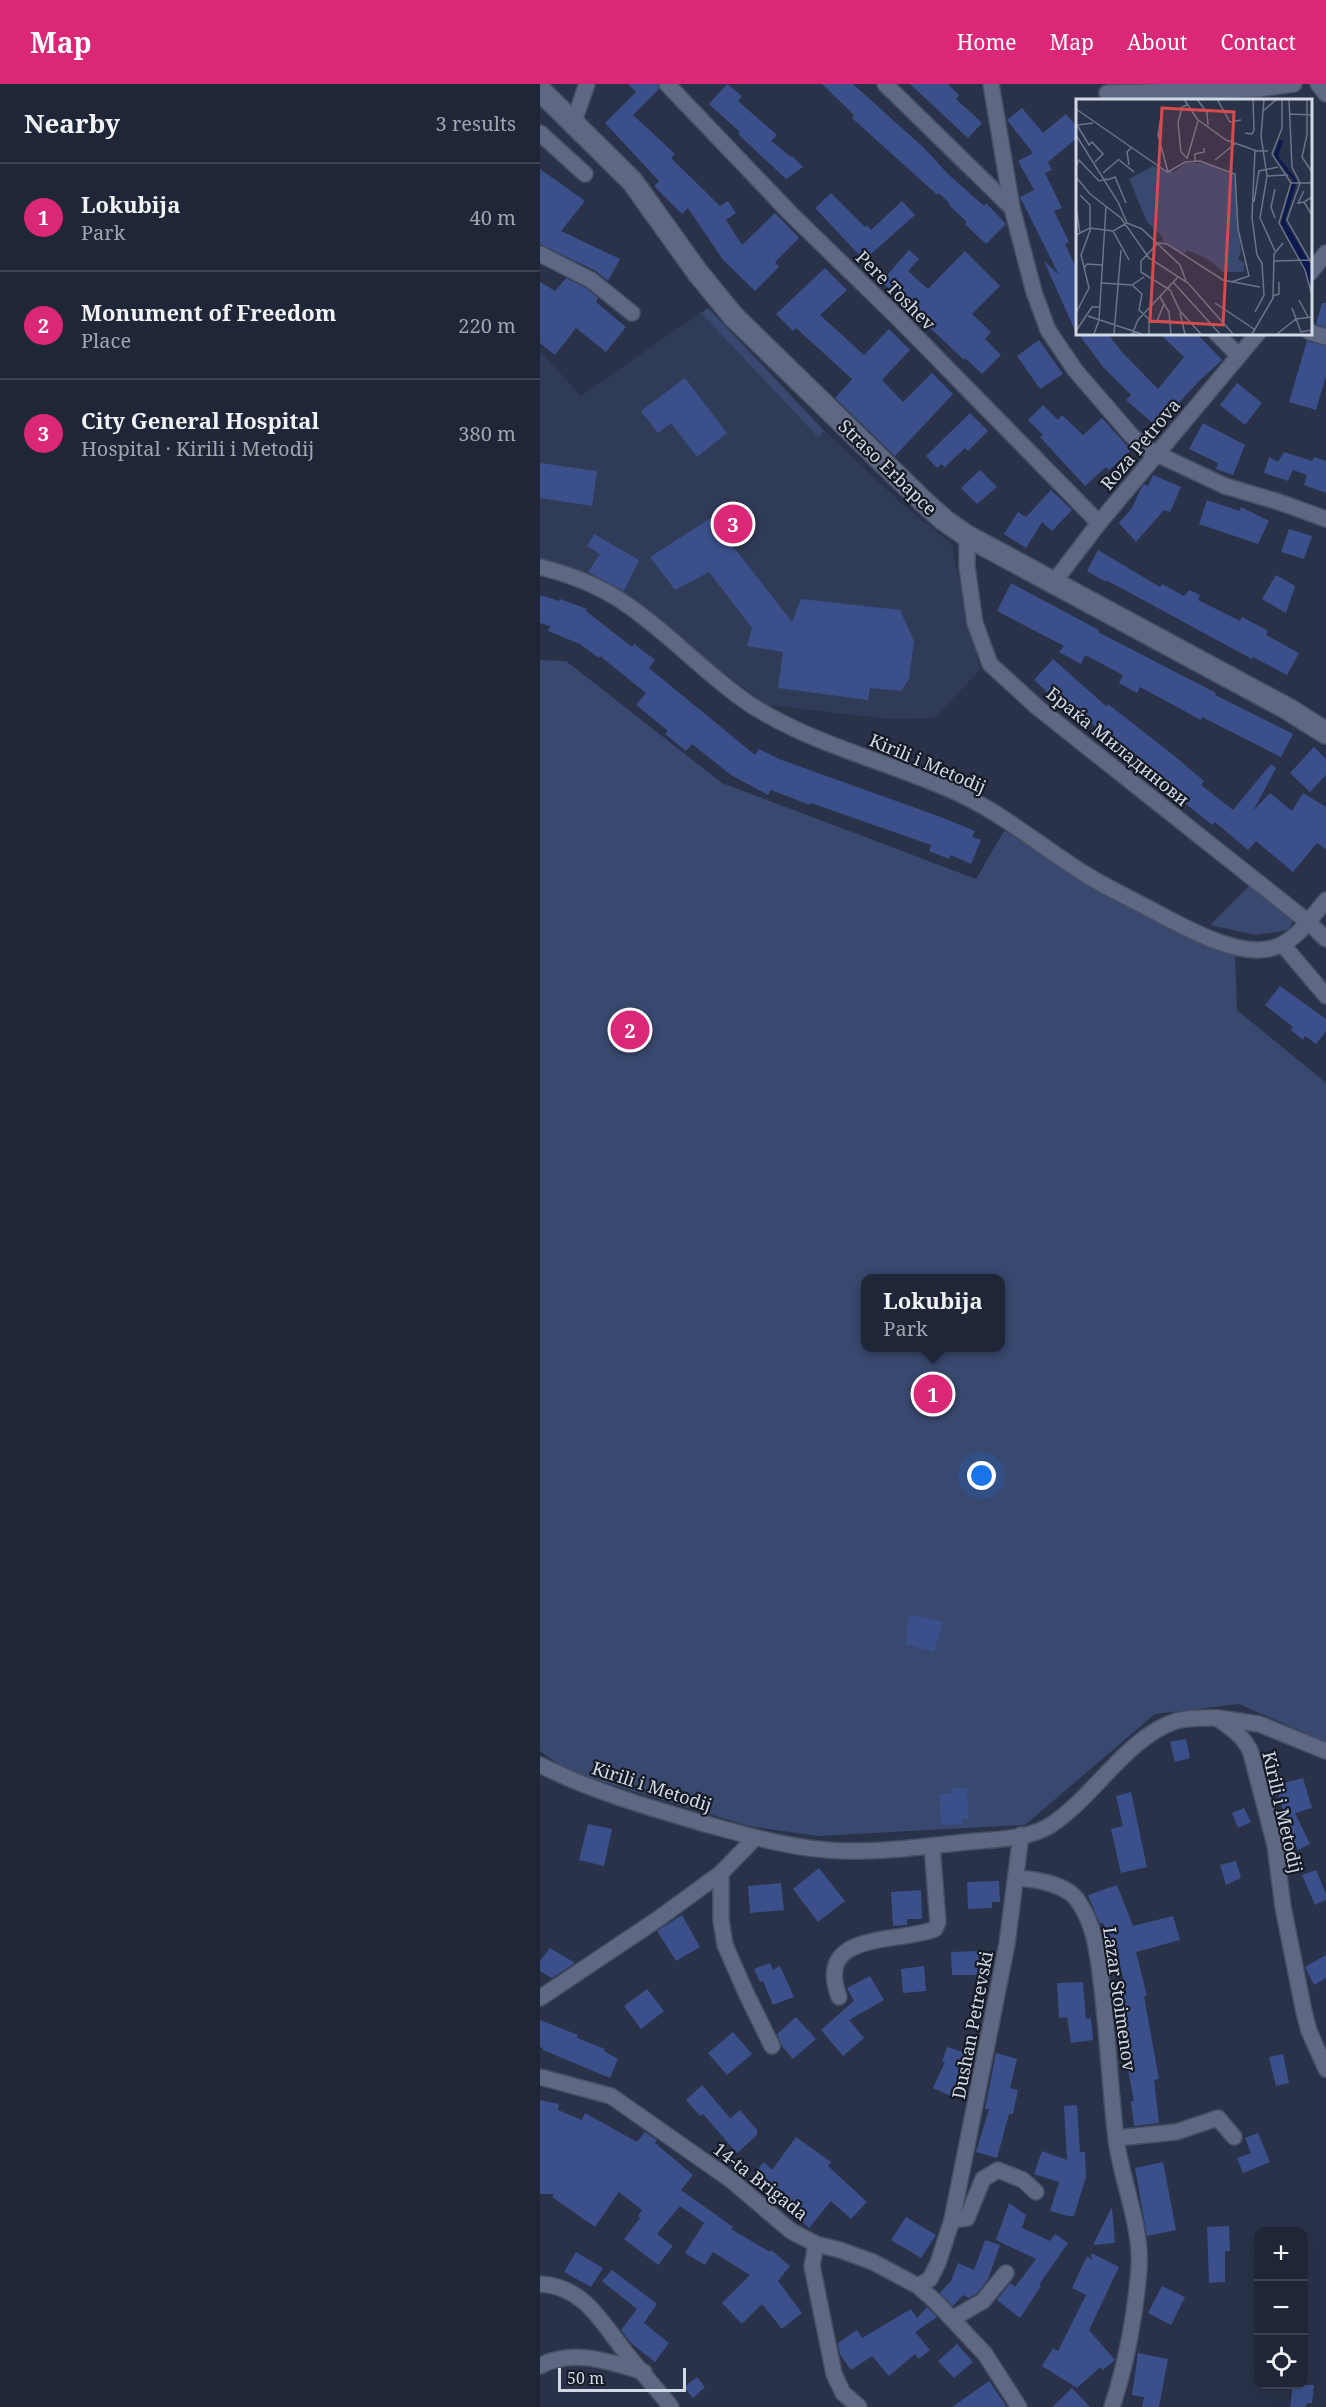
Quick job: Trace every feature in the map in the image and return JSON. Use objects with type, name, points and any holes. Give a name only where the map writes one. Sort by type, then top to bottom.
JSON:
[{"type":"main road","name":"Straso Erbapce","points":[[540,90],[574,121],[632,181],[698,273],[735,317],[944,520],[967,536],[1288,709],[1326,733]]},
{"type":"street","points":[[574,121],[587,84]]},
{"type":"street","name":"Pere Toshev","points":[[667,84],[791,214],[897,317],[1099,524]]},
{"type":"street","points":[[885,84],[1012,208]]},
{"type":"street","points":[[991,84],[1012,208],[1034,292],[1048,330],[1075,370],[1143,446],[1225,486],[1279,501],[1326,519]]},
{"type":"street","points":[[1107,92],[1256,95],[1287,84]]},
{"type":"street","points":[[1318,84],[1326,94]]},
{"type":"street","points":[[540,133],[585,174]]},
{"type":"street","points":[[1311,272],[1326,253]]},
{"type":"street","points":[[540,254],[591,280],[632,313]]},
{"type":"street","points":[[1311,332],[1326,337]]},
{"type":"street","points":[[1217,334],[1238,355]]},
{"type":"street","name":"Roza Petrova","points":[[1054,582],[1099,524],[1257,334]]},
{"type":"street","name":"Браќа Миладинови","points":[[967,536],[967,567],[975,623],[990,664],[1037,707],[1308,922],[1326,939]]},
{"type":"street","name":"Kirili i Metodij","points":[[540,567],[563,573],[620,600],[748,702],[773,717],[843,749],[962,795],[999,815],[1085,874],[1194,932],[1251,950],[1283,945]]},
{"type":"street","points":[[1326,900],[1308,922],[1283,945],[1326,996]]},
{"type":"street","points":[[1217,1718],[1259,1724],[1326,1751]]},
{"type":"street","name":"Kirili i Metodij","points":[[540,1765],[573,1782],[640,1805],[755,1838],[803,1848],[883,1851],[1039,1831],[1081,1801],[1136,1746],[1158,1730],[1178,1721],[1217,1718],[1248,1744],[1251,1753],[1275,1845],[1283,1907],[1304,2012],[1309,2031],[1326,2069]]},
{"type":"street","name":"Dushan Petrevski","points":[[918,2286],[930,2279],[938,2263],[952,2220],[1007,1944],[1021,1835]]},
{"type":"street","points":[[540,1998],[658,1919],[721,1873],[755,1838]]},
{"type":"street","points":[[839,1996],[833,1982],[837,1958],[855,1946],[935,1929],[938,1922],[932,1846]]},
{"type":"street","points":[[721,1873],[721,1920],[725,1945],[772,2046]]},
{"type":"street","name":"Lazar Stoimenov","points":[[1016,1878],[1031,1878],[1061,1888],[1077,1898],[1089,1919],[1095,1936],[1108,2042],[1116,2138],[1135,2229],[1139,2268],[1133,2313],[1112,2407]]},
{"type":"street","name":"14-ta Brigada","points":[[540,2077],[611,2096],[731,2180],[791,2231],[816,2244],[873,2262],[918,2286],[985,2354],[1019,2407]]},
{"type":"street","points":[[1116,2138],[1176,2132],[1218,2118],[1234,2137]]},
{"type":"street","points":[[952,2220],[967,2218],[983,2179],[998,2170],[1023,2180],[1036,2192]]},
{"type":"street","points":[[816,2244],[812,2266],[834,2374],[843,2393],[859,2407]]},
{"type":"street","points":[[952,2319],[983,2301],[1006,2273]]},
{"type":"street","points":[[540,2284],[550,2284],[577,2295],[596,2312],[626,2353],[671,2407]]},
{"type":"street","points":[[540,2366],[551,2360],[585,2357],[644,2372]]},
{"type":"shaded area","points":[[708,307],[825,431],[903,505],[951,543],[980,670],[934,718],[889,719],[767,705],[627,600],[540,565],[540,351],[581,396]]},
{"type":"shaded area","points":[[708,308],[824,431],[818,437],[702,314]]},
{"type":"shaded area","points":[[540,660],[566,661],[722,783],[976,879],[1004,831],[1235,952],[1237,1010],[1326,1083],[1326,1742],[1239,1704],[1155,1714],[1025,1825],[817,1836],[749,1826],[569,1772],[540,1751]]},
{"type":"shaded area","points":[[1250,885],[1293,920],[1289,930],[1256,935],[1210,925]]},
{"type":"building","points":[[628,84],[658,84],[659,89],[633,115],[675,154],[671,158],[720,206],[728,201],[736,213],[726,220],[742,245],[775,213],[799,238],[775,262],[779,267],[755,291],[723,260],[688,208],[682,214],[654,186],[659,181],[605,123],[636,92]]},
{"type":"building","points":[[727,84],[742,96],[738,101],[777,135],[771,141],[803,167],[786,179],[709,104]]},
{"type":"building","points":[[822,84],[853,84],[924,148],[948,174],[984,206],[986,203],[1006,224],[986,244],[965,224],[967,222],[939,193],[937,195],[852,118],[854,115]]},
{"type":"building","points":[[910,84],[948,84],[959,95],[956,99],[982,123],[968,138]]},
{"type":"building","points":[[1022,108],[1043,133],[1066,114],[1076,126],[1076,139],[1048,162],[1052,170],[1045,173],[1062,208],[1054,211],[1069,242],[1065,244],[1076,268],[1076,333],[1044,261],[1059,275],[1020,197],[1034,190],[1018,161],[1033,153],[1007,120]]},
{"type":"building","points":[[540,169],[585,201],[561,231],[620,259],[608,281],[596,271],[540,244]]},
{"type":"building","points":[[831,193],[865,227],[867,225],[871,230],[902,201],[915,215],[864,260],[815,208]]},
{"type":"building","points":[[909,250],[919,259],[908,271],[928,289],[965,251],[1000,286],[972,314],[991,332],[985,339],[1001,355],[982,374],[909,308],[912,305],[881,282]]},
{"type":"building","points":[[825,268],[847,290],[820,315],[864,355],[889,329],[910,350],[882,380],[903,402],[932,373],[953,394],[895,456],[835,398],[852,379],[796,328],[793,331],[776,314]]},
{"type":"building","points":[[566,278],[586,288],[598,298],[596,302],[626,327],[606,352],[576,328],[555,355],[540,343],[540,282],[555,291]]},
{"type":"building","points":[[1322,303],[1326,303],[1326,327],[1316,324]]},
{"type":"building","points":[[1079,334],[1108,334],[1158,389],[1184,357],[1160,334],[1197,334],[1222,360],[1197,383],[1157,427],[1126,400],[1131,395],[1103,367]]},
{"type":"building","points":[[1039,340],[1063,374],[1040,389],[1017,356]]},
{"type":"building","points":[[1307,341],[1326,346],[1326,376],[1316,410],[1289,402]]},
{"type":"building","points":[[685,378],[727,433],[697,457],[671,423],[658,433],[641,411]]},
{"type":"building","points":[[1237,383],[1262,403],[1245,425],[1220,405]]},
{"type":"building","points":[[1043,405],[1058,420],[1062,415],[1083,435],[1102,418],[1131,450],[1109,470],[1106,467],[1085,486],[1040,437],[1043,435],[1028,420]]},
{"type":"building","points":[[970,413],[988,431],[968,451],[965,448],[945,467],[941,464],[937,468],[926,456]]},
{"type":"building","points":[[1203,423],[1245,445],[1233,475],[1216,469],[1218,463],[1189,449]]},
{"type":"building","points":[[1284,452],[1312,461],[1314,457],[1326,461],[1326,493],[1304,485],[1307,475],[1293,470],[1288,481],[1264,473],[1269,457],[1278,462]]},
{"type":"building","points":[[540,463],[597,471],[592,506],[540,498]]},
{"type":"building","points":[[980,470],[997,487],[977,504],[961,488]]},
{"type":"building","points":[[1153,475],[1181,487],[1170,512],[1164,510],[1136,542],[1119,523],[1132,508],[1144,484],[1148,486]]},
{"type":"building","points":[[1051,490],[1072,510],[1052,531],[1042,522],[1026,548],[1004,534],[1018,512],[1026,517]]},
{"type":"building","points":[[1207,500],[1240,511],[1241,507],[1269,521],[1258,544],[1199,524]]},
{"type":"building","points":[[711,518],[792,622],[801,599],[900,610],[914,641],[909,679],[901,691],[870,688],[868,700],[778,688],[783,652],[747,646],[752,628],[709,572],[675,590],[650,557]]},
{"type":"building","points":[[1289,529],[1312,536],[1304,559],[1281,552]]},
{"type":"building","points":[[594,534],[639,560],[624,591],[588,572],[600,554],[587,546]]},
{"type":"building","points":[[1098,550],[1160,587],[1162,584],[1184,596],[1189,590],[1200,595],[1198,600],[1240,621],[1242,617],[1268,631],[1266,635],[1299,653],[1287,675],[1253,657],[1252,659],[1087,571]]},
{"type":"building","points":[[1276,575],[1295,586],[1286,613],[1262,599]]},
{"type":"building","points":[[1011,583],[1099,630],[1098,632],[1216,693],[1215,695],[1293,734],[1281,757],[1202,717],[1201,720],[1140,687],[1137,693],[1119,683],[1123,675],[1085,655],[1081,664],[1059,652],[1064,646],[997,611]]},
{"type":"building","points":[[540,595],[559,601],[560,599],[587,609],[586,611],[632,647],[634,644],[655,660],[649,668],[755,755],[759,749],[779,759],[975,831],[972,837],[981,840],[971,864],[951,855],[949,859],[929,851],[931,845],[811,803],[810,805],[771,790],[768,795],[731,775],[692,744],[686,751],[665,734],[668,731],[636,705],[646,693],[600,656],[599,658],[580,644],[548,631],[550,626],[540,623]]},
{"type":"building","points":[[1053,659],[1107,707],[1108,704],[1172,754],[1204,781],[1201,785],[1233,810],[1271,764],[1276,768],[1253,811],[1270,793],[1292,811],[1303,793],[1326,807],[1326,849],[1317,843],[1293,872],[1256,841],[1248,850],[1215,822],[1212,825],[1051,689],[1048,693],[1034,680]]},
{"type":"building","points":[[1314,747],[1326,759],[1326,775],[1310,792],[1290,773]]},
{"type":"building","points":[[1280,986],[1326,1019],[1326,1031],[1316,1044],[1305,1036],[1303,1040],[1291,1030],[1293,1027],[1265,1005]]},
{"type":"building","points":[[910,1614],[943,1622],[934,1652],[905,1644],[908,1634],[905,1633]]},
{"type":"building","points":[[1186,1739],[1190,1758],[1175,1762],[1170,1742]]},
{"type":"building","points":[[1303,1778],[1312,1808],[1295,1813],[1310,1844],[1298,1850],[1289,1832],[1276,1785]]},
{"type":"building","points":[[951,1788],[967,1788],[969,1819],[962,1819],[962,1824],[941,1825],[939,1794],[951,1793]]},
{"type":"building","points":[[1131,1792],[1147,1867],[1121,1873],[1111,1829],[1123,1826],[1116,1796]]},
{"type":"building","points":[[1244,1808],[1251,1822],[1238,1828],[1232,1813]]},
{"type":"building","points":[[588,1824],[612,1829],[604,1866],[579,1860]]},
{"type":"building","points":[[1236,1861],[1241,1878],[1226,1885],[1220,1865]]},
{"type":"building","points":[[819,1868],[845,1901],[818,1922],[793,1889]]},
{"type":"building","points":[[1316,1870],[1326,1894],[1326,1900],[1315,1905],[1302,1875]]},
{"type":"building","points":[[999,1881],[1000,1902],[992,1902],[992,1908],[968,1909],[967,1882]]},
{"type":"building","points":[[781,1883],[784,1910],[750,1913],[748,1886]]},
{"type":"building","points":[[1117,1885],[1133,1926],[1173,1916],[1180,1940],[1136,1952],[1147,1996],[1144,1996],[1159,2079],[1154,2080],[1159,2123],[1134,2126],[1131,2101],[1134,2101],[1118,2018],[1126,2016],[1117,1981],[1124,1979],[1103,1923],[1100,1924],[1088,1895]]},
{"type":"building","points":[[921,1890],[922,1919],[907,1919],[907,1925],[893,1926],[891,1892]]},
{"type":"building","points":[[682,1915],[700,1947],[676,1961],[657,1931]]},
{"type":"building","points":[[550,1948],[575,1963],[552,1978],[540,1971],[540,1961]]},
{"type":"building","points":[[978,1951],[979,1975],[952,1975],[951,1952]]},
{"type":"building","points":[[1326,1955],[1326,1978],[1314,1985],[1305,1967]]},
{"type":"building","points":[[770,1963],[773,1970],[780,1966],[794,1997],[773,2005],[763,1981],[760,1982],[754,1969]]},
{"type":"building","points":[[924,1966],[926,1991],[903,1993],[901,1969]]},
{"type":"building","points":[[870,1976],[884,2000],[849,2020],[864,2038],[843,2056],[821,2030],[854,2001],[847,1988]]},
{"type":"building","points":[[1083,1982],[1086,2019],[1091,2018],[1093,2040],[1071,2043],[1067,2017],[1059,2018],[1057,1983]]},
{"type":"building","points":[[647,1989],[664,2011],[641,2029],[624,2006]]},
{"type":"building","points":[[796,2017],[816,2039],[793,2059],[782,2046],[777,2034]]},
{"type":"building","points":[[540,2020],[578,2035],[577,2038],[605,2049],[604,2051],[618,2059],[610,2078],[543,2050],[540,2047]]},
{"type":"building","points":[[733,2032],[752,2054],[727,2075],[708,2053]]},
{"type":"building","points":[[947,2047],[973,2055],[953,2097],[933,2088],[945,2062],[942,2062]]},
{"type":"building","points":[[996,2053],[1017,2059],[1010,2088],[1018,2090],[1013,2114],[1009,2114],[997,2158],[976,2152],[989,2109],[985,2109]]},
{"type":"building","points":[[1283,2054],[1289,2083],[1276,2086],[1269,2057]]},
{"type":"building","points":[[702,2085],[730,2118],[740,2110],[757,2130],[757,2135],[737,2153],[703,2114],[700,2116],[686,2100]]},
{"type":"building","points":[[540,2100],[559,2104],[558,2110],[582,2120],[585,2113],[637,2142],[645,2132],[657,2140],[655,2143],[693,2175],[681,2190],[733,2227],[731,2229],[770,2252],[771,2250],[790,2266],[778,2281],[802,2313],[782,2329],[762,2304],[742,2324],[722,2303],[750,2275],[713,2252],[705,2265],[685,2253],[704,2223],[680,2206],[657,2234],[673,2246],[658,2265],[624,2239],[640,2218],[638,2216],[642,2210],[619,2192],[595,2227],[552,2197],[554,2194],[540,2194]]},
{"type":"building","points":[[1077,2105],[1080,2152],[1085,2152],[1086,2177],[1074,2216],[1068,2216],[1050,2211],[1059,2182],[1034,2174],[1042,2151],[1067,2160],[1064,2106]]},
{"type":"building","points":[[1258,2133],[1270,2162],[1243,2173],[1237,2158],[1251,2153],[1245,2138]]},
{"type":"building","points":[[796,2137],[831,2162],[828,2166],[867,2202],[851,2219],[831,2201],[809,2228],[753,2174],[764,2162],[772,2170]]},
{"type":"building","points":[[1163,2162],[1176,2230],[1147,2236],[1135,2168]]},
{"type":"building","points":[[1009,2203],[1026,2215],[1022,2228],[1050,2241],[1055,2234],[1068,2243],[1020,2318],[997,2300],[1010,2283],[1015,2287],[1036,2259],[996,2240]]},
{"type":"building","points":[[1112,2207],[1115,2243],[1093,2245]]},
{"type":"building","points":[[906,2217],[936,2235],[921,2258],[891,2240]]},
{"type":"building","points":[[1229,2226],[1230,2251],[1225,2251],[1225,2282],[1209,2283],[1207,2227]]},
{"type":"building","points":[[985,2240],[1000,2245],[988,2279],[977,2293],[969,2298],[963,2295],[953,2306],[940,2293],[951,2281],[958,2263],[974,2270]]},
{"type":"building","points":[[576,2252],[603,2268],[591,2287],[564,2272]]},
{"type":"building","points":[[1091,2253],[1119,2267],[1089,2330],[1115,2360],[1103,2370],[1100,2367],[1077,2388],[1042,2366],[1053,2348],[1058,2351],[1086,2295],[1072,2288],[1087,2256],[1092,2260]]},
{"type":"building","points":[[612,2270],[657,2304],[644,2323],[669,2343],[655,2362],[631,2343],[621,2330],[637,2309],[602,2281]]},
{"type":"building","points":[[1162,2286],[1185,2297],[1171,2325],[1148,2313]]},
{"type":"building","points":[[927,2307],[937,2317],[915,2332],[930,2350],[919,2359],[915,2354],[889,2376],[872,2356],[851,2370],[840,2354],[838,2343],[857,2330],[862,2338],[911,2309],[917,2318]]},
{"type":"building","points":[[957,2344],[973,2362],[954,2378],[938,2361]]},
{"type":"building","points":[[1138,2353],[1168,2359],[1159,2407],[1142,2407],[1144,2397],[1132,2395]]},
{"type":"building","points":[[697,2377],[705,2387],[693,2398],[684,2387]]},
{"type":"building","points":[[989,2381],[1007,2407],[952,2407]]},
{"type":"building","points":[[1308,2385],[1314,2385],[1312,2403],[1307,2403],[1306,2407],[1290,2407],[1292,2389],[1308,2389]]},
{"type":"building","points":[[1072,2388],[1090,2407],[1052,2407]]},
{"type":"place","name":"City General Hospital","points":[[733,524]]},
{"type":"place","name":"Monument of Freedom","points":[[630,1030]]},
{"type":"place","name":"Lokubija","points":[[933,1394]]}]
